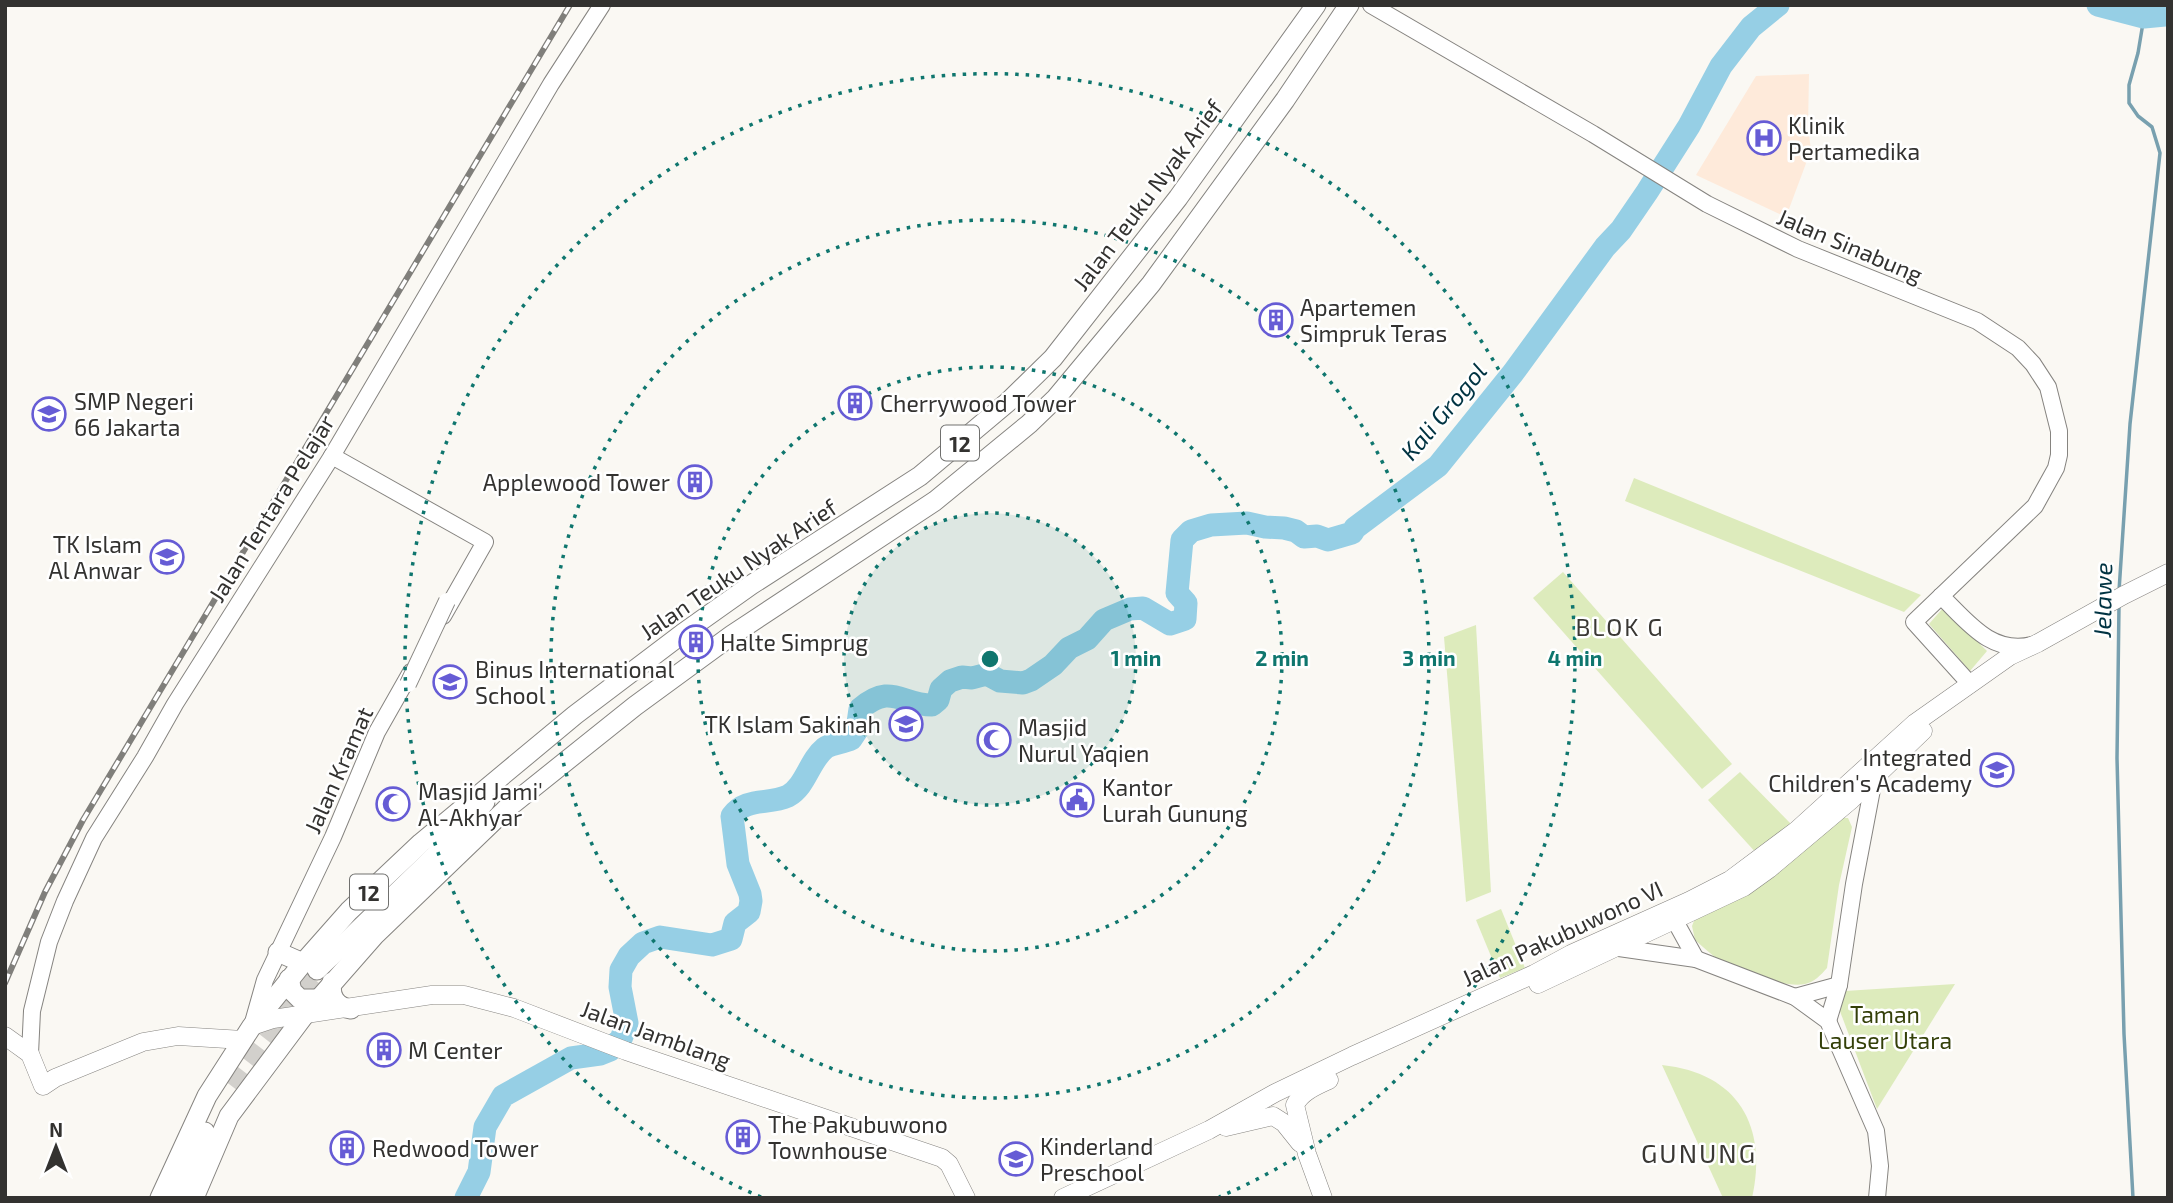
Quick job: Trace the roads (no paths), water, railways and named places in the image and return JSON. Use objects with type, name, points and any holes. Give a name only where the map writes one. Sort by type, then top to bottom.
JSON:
[{"type":"highway","name":"Jalan Teuku Nyak Arief","points":[[194,1198],[229,1116],[317,999],[317,972],[349,911],[421,843],[575,715],[682,634],[920,476],[1008,402],[1053,358],[1171,208],[1316,5]]},
{"type":"highway","name":"Jalan Teuku Nyak Arief","points":[[160,1198],[207,1096],[249,1031],[289,979],[317,972],[374,936],[505,810],[635,706],[732,635],[935,501],[1029,424],[1077,374],[1135,306],[1285,100],[1349,5]]},
{"type":"highway","name":"12","points":[[317,972],[452,839],[504,776]]},
{"type":"highway","name":"12","points":[[452,839],[505,810]]},
{"type":"highway","points":[[281,953],[317,972],[336,1002],[351,1009]]},
{"type":"highway","points":[[289,979],[292,990],[300,999],[317,999]]},
{"type":"highway","points":[[249,1031],[268,1062]]},
{"type":"highway","points":[[176,1198],[215,1108],[229,1084]]},
{"type":"main road","name":"Jalan Pakubuwono VI","points":[[1307,1154],[1295,1105],[1298,1098],[1306,1092],[1619,948],[1759,860],[1797,830],[1915,723],[2010,656],[2168,573]]},
{"type":"main road","name":"Jalan Pakubuwono VI","points":[[1063,1198],[1209,1130],[1352,1056],[1534,974],[1571,954],[1744,887],[1851,800],[1922,731],[2016,664],[2038,643]]},
{"type":"main road","name":"Jalan Jamblang","points":[[30,1054],[43,1086],[65,1074],[143,1042],[178,1036],[249,1031],[273,1019],[303,1017],[432,995],[464,995],[508,1006],[626,1051],[942,1158],[949,1164],[966,1198]]},
{"type":"main road","points":[[5,1036],[30,1054]]},
{"type":"main road","points":[[1209,1130],[1273,1116],[1278,1118],[1307,1154],[1323,1198]]},
{"type":"street","name":"Jalan Tentara Pelajar","points":[[30,1054],[32,1011],[49,942],[94,838],[175,704],[332,456],[551,84],[603,5]]},
{"type":"street","name":"Jalan Sinabung","points":[[1371,5],[1644,164],[1707,204],[1765,233],[1977,321],[2018,348],[2033,364],[2048,387],[2059,431],[2056,468],[2035,506],[1914,622],[1970,684]]},
{"type":"street","points":[[249,1031],[281,953],[447,601],[480,540],[332,456]]},
{"type":"street","name":"Jalan Kramat","points":[[281,953],[334,837],[377,732],[480,540]]},
{"type":"street","points":[[1941,596],[1982,635],[2000,645],[2028,646],[2038,643]]},
{"type":"street","points":[[1828,1021],[1839,985],[1874,779]]},
{"type":"street","points":[[1851,800],[1863,836]]},
{"type":"street","points":[[1672,916],[1696,959]]},
{"type":"street","points":[[1619,948],[1696,959],[1795,997],[1828,1021],[1876,1131],[1880,1166],[1877,1198]]},
{"type":"street","points":[[1795,997],[1839,985]]},
{"type":"waterway","name":"Kali Grogol","points":[[466,1198],[479,1172],[485,1127],[503,1096],[571,1058],[610,1050],[621,1039],[627,1023],[620,987],[621,970],[629,956],[643,943],[660,937],[712,945],[731,939],[735,923],[749,912],[751,901],[738,864],[732,816],[744,806],[780,799],[794,792],[825,748],[851,739],[857,730],[860,709],[871,701],[888,696],[932,705],[938,700],[941,689],[950,681],[962,677],[972,678],[987,674],[1000,681],[1023,683],[1053,665],[1069,648],[1087,639],[1104,620],[1130,609],[1143,608],[1170,624],[1185,619],[1186,603],[1177,593],[1182,540],[1191,531],[1211,525],[1247,523],[1284,528],[1296,531],[1304,537],[1317,536],[1328,540],[1352,533],[1355,528],[1438,466],[1513,373],[1605,247],[1621,230],[1689,126],[1721,66],[1751,27],[1778,5]]},
{"type":"waterway","name":"Kali Grogol","points":[[2098,5],[2144,17],[2165,15],[2168,11]]},
{"type":"waterway","name":"Jelawe","points":[[2119,591],[2130,424],[2160,153],[2152,127],[2138,116],[2129,103],[2129,85],[2144,17]]},
{"type":"waterway","name":"Jelawe","points":[[2119,605],[2117,758],[2124,1034],[2133,1198]]},
{"type":"tunnel","points":[[229,1084],[317,970]]},
{"type":"railway","points":[[5,983],[45,892],[83,820],[570,5]]},
{"type":"place","name":"Klinik Pertamedika","points":[[1764,138]]},
{"type":"place","name":"Apartemen Simpruk Teras","points":[[1276,320]]},
{"type":"place","name":"Cherrywood Tower","points":[[855,403]]},
{"type":"place","name":"SMP Negeri 66 Jakarta","points":[[49,414]]},
{"type":"place","name":"Applewood Tower","points":[[695,482]]},
{"type":"place","name":"TK Islam Al Anwar","points":[[167,557]]},
{"type":"place","name":"Halte Simprug","points":[[696,642]]},
{"type":"place","name":"Binus International School","points":[[450,682]]},
{"type":"place","name":"TK Islam Sakinah","points":[[906,724]]},
{"type":"place","name":"Masjid Nurul Yaqien","points":[[994,740]]},
{"type":"place","name":"Integrated Children's Academy","points":[[1997,770]]},
{"type":"place","name":"Kantor Lurah Gunung","points":[[1077,800]]},
{"type":"place","name":"Masjid Jami' Al-Akhyar","points":[[393,804]]},
{"type":"place","name":"M Center","points":[[384,1050]]},
{"type":"place","name":"The Pakubuwono Townhouse","points":[[743,1137]]},
{"type":"place","name":"Redwood Tower","points":[[347,1148]]},
{"type":"place","name":"Kinderland Preschool","points":[[1016,1159]]},
{"type":"district","name":"BLOK G","points":[[1620,626]]},
{"type":"district","name":"GUNUNG","points":[[1699,1152]]},
{"type":"park label","name":"Taman Lauser Utara","points":[[1885,1027]]}]
